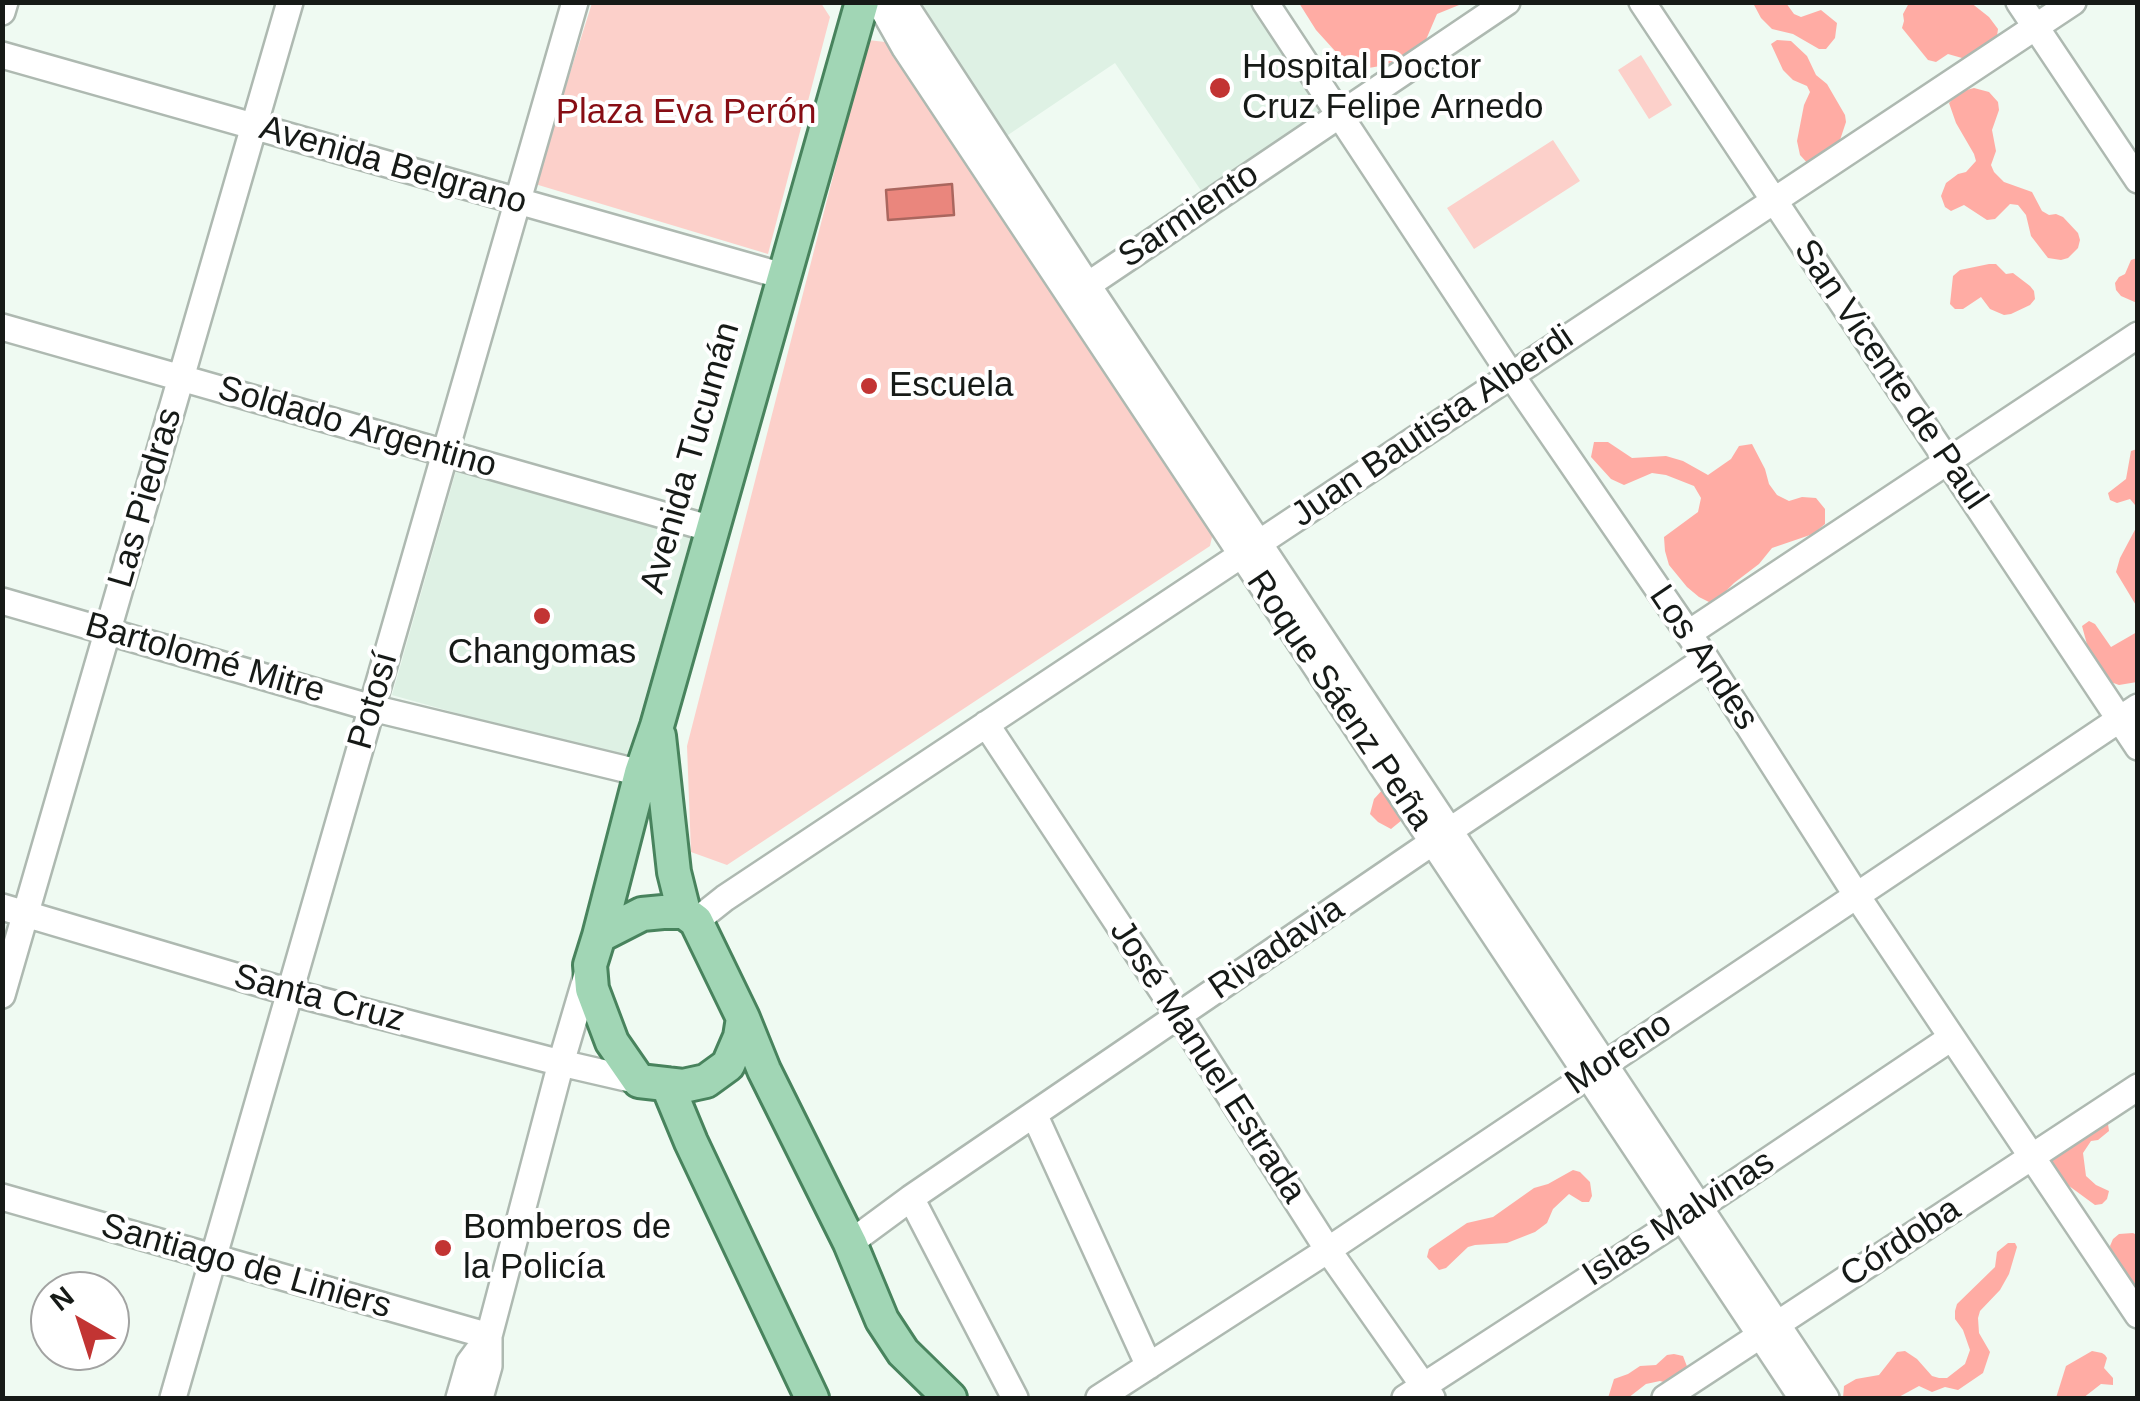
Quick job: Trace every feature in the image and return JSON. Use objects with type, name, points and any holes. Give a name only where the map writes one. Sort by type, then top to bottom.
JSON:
[{"type":"main road","name":"Avenida Tucumán","points":[[594,951],[641,773],[862,2]]},
{"type":"main road","points":[[657,726],[674,872],[690,917],[743,1018],[764,1070],[850,1243],[882,1320],[902,1352],[950,1398]]},
{"type":"main road","points":[[690,917],[642,914],[594,951],[592,989],[612,1042],[653,1083],[700,1160],[812,1398]]},
{"type":"main road","points":[[653,1083],[683,1086],[706,1082],[726,1068],[740,1037],[743,1018]]},
{"type":"street","points":[[2,12],[5,2]]},
{"type":"street","name":"Las Piedras","points":[[2,995],[15,911],[107,630],[290,2]]},
{"type":"street","name":"Potosí","points":[[173,1398],[575,2]]},
{"type":"street","name":"Roque Sáenz Peña","points":[[879,2],[905,48],[1079,290],[1769,1330],[1826,1398]]},
{"type":"street","name":"Roque Sáenz Peña","points":[[903,2],[1079,290]]},
{"type":"street","name":"Los Andes","points":[[1265,2],[1511,375],[1706,659],[1857,896],[2138,1315]]},
{"type":"street","name":"Sarmiento","points":[[1079,290],[1507,2]]},
{"type":"street","name":"San Vicente de Paul","points":[[1642,2],[1947,461],[2128,713],[2138,747]]},
{"type":"street","points":[[2019,2],[2138,180]]},
{"type":"street","name":"Juan Bautista Alberdi","points":[[690,917],[725,898],[2073,2]]},
{"type":"street","name":"Avenida Belgrano","points":[[2,54],[783,276]]},
{"type":"street","name":"Soldado Argentino","points":[[2,327],[712,530]]},
{"type":"street","points":[[1689,634],[2138,335]]},
{"type":"street","name":"Bartolomé Mitre","points":[[2,601],[372,708],[641,773]]},
{"type":"street","name":"Rivadavia","points":[[850,1243],[1441,836],[1706,659]]},
{"type":"street","name":"Moreno","points":[[1099,1398],[1328,1250],[2128,713]]},
{"type":"street","name":"José Manuel Estrada","points":[[986,724],[1420,1394]]},
{"type":"street","name":"Santa Cruz","points":[[15,911],[289,992],[560,1064],[653,1083]]},
{"type":"street","name":"Avenida Tucumán","points":[[480,1398],[489,1366],[489,1336],[560,1064],[594,951]]},
{"type":"street","name":"Islas Malvinas","points":[[1420,1394],[1951,1038]]},
{"type":"street","name":"Córdoba","points":[[1665,1398],[2138,1087]]},
{"type":"street","points":[[1034,1114],[1149,1366]]},
{"type":"street","name":"Santiago de Liniers","points":[[2,1197],[489,1336]]},
{"type":"street","points":[[911,1198],[1015,1398]]},
{"type":"street","name":"Roque Sáenz Peña","points":[[1769,1330],[1802,1398]]},
{"type":"street","name":"Avenida Tucumán","points":[[458,1398],[470,1364],[489,1336]]},
{"type":"shaded area","points":[[1970,2],[1998,29],[1988,49],[1969,60],[1948,54],[1936,62],[1928,60],[1902,28],[1909,3]]},
{"type":"shaded area","name":"Hospital Doctor Cruz Felipe Arnedo","points":[[910,3],[1251,3],[1325,112],[1204,195],[1115,63],[1002,139]]},
{"type":"shaded area","points":[[1299,3],[1464,3],[1437,14],[1425,42],[1413,51],[1386,65],[1357,70],[1316,30]]},
{"type":"shaded area","points":[[1753,3],[1786,3],[1801,17],[1821,10],[1837,23],[1835,38],[1826,49],[1819,49],[1793,34],[1772,29]]},
{"type":"shaded area","points":[[1777,40],[1791,41],[1807,56],[1845,115],[1839,143],[1810,166],[1800,155],[1797,141],[1810,92],[1783,70],[1771,44]]},
{"type":"shaded area","points":[[1974,88],[1989,92],[1998,102],[1992,130],[1994,172],[2004,182],[2032,192],[2042,211],[2063,217],[2078,233],[2078,248],[2068,258],[2048,258],[2031,236],[2026,215],[2018,205],[2010,204],[1995,219],[1987,220],[1964,205],[1951,211],[1945,207],[1941,196],[1946,183],[1976,161],[1949,103],[1959,92]]},
{"type":"shaded area","points":[[952,184],[954,215],[888,220],[886,190]]},
{"type":"shaded area","points":[[2138,258],[2137,303],[2121,296],[2115,283],[2125,274],[2131,260]]},
{"type":"shaded area","points":[[1996,264],[2006,274],[2013,273],[2030,286],[2035,299],[2030,305],[2004,315],[1990,309],[1981,297],[1963,309],[1950,304],[1953,276],[1960,270]]},
{"type":"shaded area","points":[[1594,442],[1608,442],[1632,458],[1666,456],[1708,475],[1731,459],[1739,446],[1752,444],[1777,495],[1789,501],[1816,498],[1825,509],[1825,524],[1813,534],[1772,548],[1713,604],[1687,587],[1669,565],[1665,551],[1664,537],[1698,512],[1701,498],[1694,486],[1652,473],[1624,485],[1611,479],[1591,457]]},
{"type":"shaded area","points":[[2137,449],[2137,526],[2135,505],[2130,499],[2117,503],[2110,500],[2108,493],[2126,479],[2131,451]]},
{"type":"shaded area","name":"Changomas","points":[[456,471],[691,537],[627,761],[392,695]]},
{"type":"shaded area","points":[[2137,526],[2137,607],[2116,572]]},
{"type":"shaded area","points":[[2089,621],[2111,647],[2137,632],[2137,682],[2119,685],[2105,680],[2088,648],[2082,626]]},
{"type":"shaded area","points":[[1384,788],[1403,804],[1402,820],[1391,829],[1370,814],[1374,799]]},
{"type":"shaded area","points":[[2102,1120],[2109,1131],[2091,1141],[2083,1153],[2086,1176],[2109,1191],[2102,1204],[2095,1205],[2065,1183],[2049,1159]]},
{"type":"shaded area","points":[[1573,1170],[1590,1182],[1589,1202],[1569,1194],[1535,1232],[1507,1243],[1468,1247],[1446,1268],[1439,1270],[1427,1257],[1429,1249],[1467,1223],[1493,1217],[1534,1188]]},
{"type":"shaded area","points":[[2119,1234],[2137,1235],[2137,1298],[2131,1281],[2113,1260],[2110,1246]]},
{"type":"shaded area","points":[[2008,1243],[2017,1247],[2009,1274],[1978,1318],[1979,1333],[1990,1352],[1983,1373],[1958,1390],[1945,1387],[1932,1392],[1919,1386],[1897,1398],[1843,1398],[1844,1386],[1856,1379],[1879,1375],[1897,1352],[1905,1351],[1939,1378],[1947,1378],[1965,1364],[1970,1350],[1955,1319],[1957,1304],[1995,1267],[1997,1252]]},
{"type":"shaded area","points":[[2092,1351],[2107,1358],[2104,1368],[2113,1378],[2113,1385],[2101,1384],[2083,1398],[2056,1398],[2066,1366]]},
{"type":"shaded area","points":[[1674,1354],[1683,1356],[1688,1369],[1667,1383],[1646,1384],[1628,1398],[1608,1398],[1614,1379],[1640,1366],[1656,1365]]},
{"type":"green space","name":"Plaza Eva Perón","points":[[592,3],[821,3],[830,17],[768,254],[535,184]]},
{"type":"green space","points":[[868,40],[885,42],[1216,519],[1210,546],[727,865],[691,852],[687,746]]},
{"type":"green space","points":[[1641,55],[1672,105],[1649,119],[1618,70]]},
{"type":"green space","points":[[1553,140],[1580,181],[1474,249],[1447,208]]},
{"type":"place","name":"Hospital Doctor Cruz Felipe Arnedo","points":[[1220,88]]},
{"type":"place","name":"Escuela","points":[[869,386]]},
{"type":"place","name":"Changomas","points":[[542,616]]},
{"type":"place","name":"Bomberos de la Policía","points":[[443,1248]]}]
